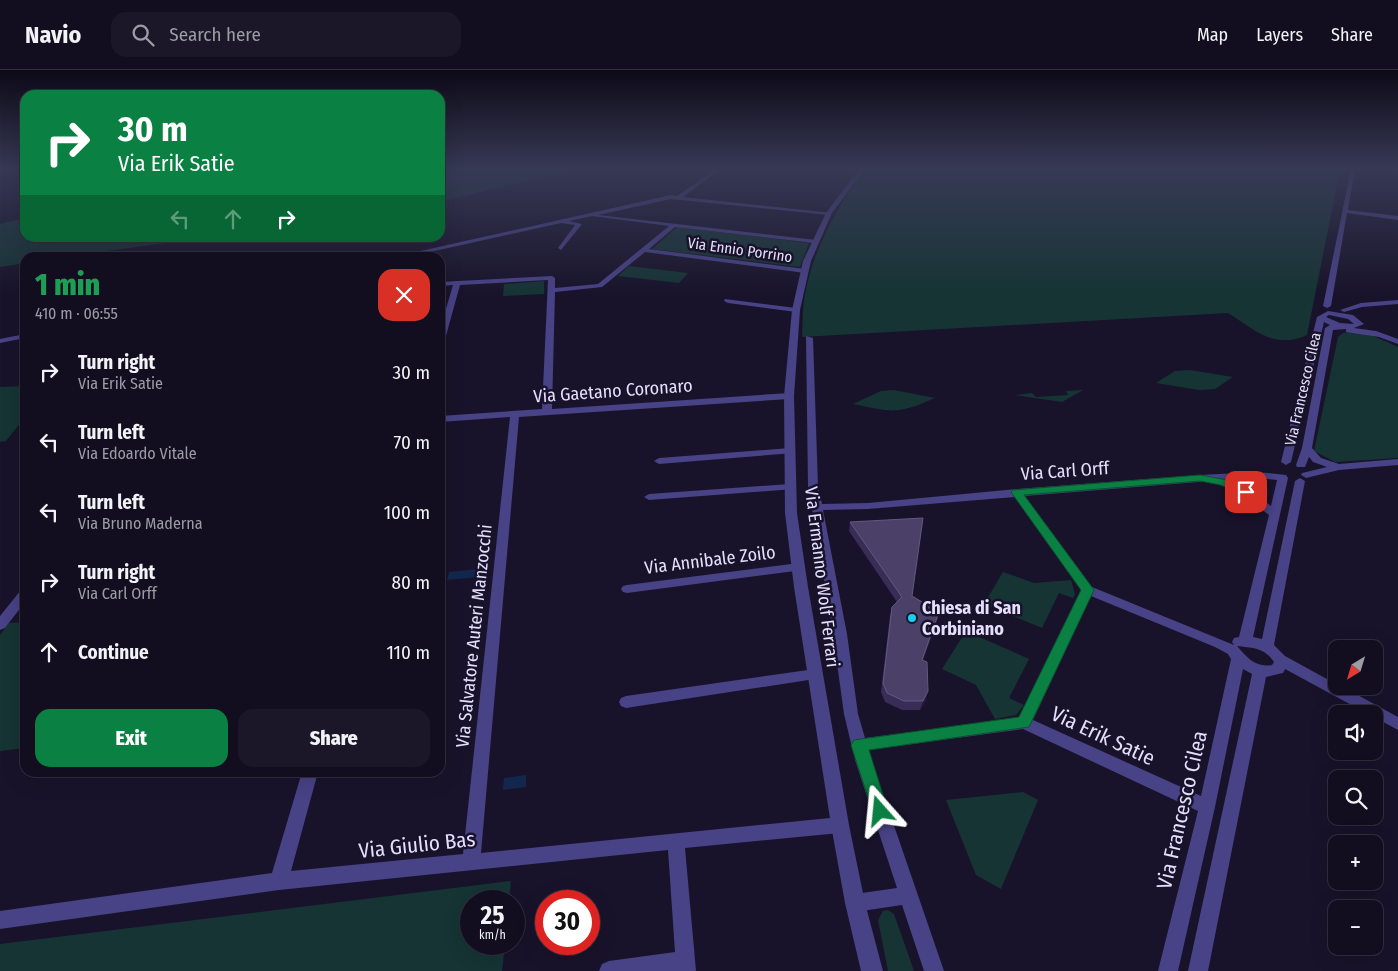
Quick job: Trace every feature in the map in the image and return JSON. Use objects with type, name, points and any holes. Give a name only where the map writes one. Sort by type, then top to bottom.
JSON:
[{"type":"street","points":[[419,252],[604,211]]},
{"type":"street","points":[[819,211],[829,212]]},
{"type":"street","points":[[1345,211],[1398,218]]},
{"type":"street","name":"Via Francesco Cilea","points":[[1168,971],[1207,807],[1238,649],[1324,310],[1345,211]]},
{"type":"street","name":"Via Ermanno Wolf Ferrari","points":[[829,212],[814,241],[796,310],[789,396],[790,487],[799,567],[840,825],[855,904],[872,971]]},
{"type":"street","points":[[586,215],[814,241]]},
{"type":"street","points":[[556,222],[579,224],[561,248]]},
{"type":"street","points":[[551,290],[600,286],[674,225]]},
{"type":"street","name":"Via Ennio Porrino","points":[[643,250],[805,271]]},
{"type":"street","points":[[445,284],[552,278],[547,412]]},
{"type":"street","points":[[445,325],[457,283]]},
{"type":"street","points":[[728,301],[796,310]]},
{"type":"street","points":[[1324,310],[1344,310],[1398,302]]},
{"type":"street","points":[[1324,310],[1344,310],[1360,324],[1346,326]]},
{"type":"street","points":[[1324,310],[1331,323],[1381,335],[1398,342]]},
{"type":"street","points":[[1355,319],[1398,342]]},
{"type":"street","name":"Via Francesco Cilea","points":[[1267,647],[1330,337],[1330,328],[1346,326]]},
{"type":"street","name":"Via Francesco Cilea","points":[[1330,337],[1334,332],[1350,329],[1381,335]]},
{"type":"street","points":[[0,341],[20,337]]},
{"type":"street","name":"Via Ermanno Wolf Ferrari","points":[[809,338],[812,474],[840,634],[851,714],[859,745],[934,971]]},
{"type":"street","name":"Via Gaetano Coronaro","points":[[445,419],[789,396]]},
{"type":"street","name":"Via Salvatore Auteri Manzocchi","points":[[471,862],[514,414]]},
{"type":"street","points":[[1307,448],[1317,460],[1340,467]]},
{"type":"street","points":[[659,461],[790,451]]},
{"type":"street","points":[[1282,472],[1302,472],[1398,462]]},
{"type":"street","name":"Via Francesco Cilea","points":[[1282,472],[1302,472]]},
{"type":"street","name":"Via Carl Orff","points":[[817,507],[868,506],[1017,492],[1282,472]]},
{"type":"street","points":[[1200,478],[1224,483],[1240,490],[1258,499],[1274,513]]},
{"type":"street","points":[[650,497],[790,487]]},
{"type":"street","points":[[1017,492],[1088,590],[1238,649],[1267,647],[1279,664],[1372,708],[1398,724]]},
{"type":"street","name":"Via Annibale Zoilo","points":[[627,589],[799,567]]},
{"type":"street","points":[[1024,723],[1088,590]]},
{"type":"street","points":[[0,625],[20,599]]},
{"type":"street","points":[[1238,649],[1260,671],[1267,672],[1279,664]]},
{"type":"street","points":[[1198,971],[1260,671]]},
{"type":"street","points":[[626,702],[815,674]]},
{"type":"street","name":"Via Erik Satie","points":[[859,745],[1024,723],[1207,807]]},
{"type":"street","points":[[279,881],[309,777]]},
{"type":"street","name":"Via Giulio Bas","points":[[0,920],[279,881],[840,825]]},
{"type":"street","points":[[609,971],[686,965],[676,842]]},
{"type":"street","points":[[855,904],[908,895]]},
{"type":"green space","points":[[837,211],[1332,211],[1307,335],[1285,340],[1265,336],[1228,313],[802,337],[804,299],[809,277],[814,260]]},
{"type":"green space","points":[[20,219],[20,242],[174,242],[100,252],[20,252],[20,264],[0,267],[0,224]]},
{"type":"green space","points":[[677,227],[809,243],[800,267],[652,249]]},
{"type":"green space","points":[[629,266],[688,273],[679,283],[618,276]]},
{"type":"green space","points":[[544,281],[544,294],[503,296],[504,284]]},
{"type":"green space","points":[[1343,333],[1369,334],[1398,347],[1398,458],[1335,462],[1314,451],[1338,337]]},
{"type":"green space","points":[[1190,370],[1233,377],[1215,389],[1199,390],[1156,383],[1175,371]]},
{"type":"green space","points":[[20,386],[20,423],[6,441],[0,442],[0,387]]},
{"type":"green space","points":[[894,390],[935,398],[912,407],[894,410],[853,404],[881,391]]},
{"type":"green space","points":[[1083,390],[1062,402],[1015,395],[1032,393],[1036,397],[1068,395],[1066,391]]},
{"type":"green space","points":[[1003,572],[1034,583],[1071,580],[1075,594],[1073,598],[1059,593],[1042,628],[984,604]]},
{"type":"green space","points":[[20,622],[20,749],[0,751],[0,635],[9,623]]},
{"type":"green space","points":[[966,631],[1029,659],[1009,698],[1024,705],[1016,715],[995,719],[976,685],[942,669]]},
{"type":"green space","points":[[1023,792],[1038,800],[1001,889],[976,875],[946,800]]},
{"type":"green space","points":[[511,881],[510,890],[460,890],[460,955],[504,955],[502,971],[0,971],[0,944]]},
{"type":"green space","points":[[888,910],[894,914],[914,971],[888,971],[878,920],[883,911]]},
{"type":"water","points":[[479,569],[478,577],[447,580],[449,572]]},
{"type":"water","points":[[526,775],[526,787],[503,790],[504,778]]},
{"type":"building","name":"Chiesa di San Corbiniano","points":[[923,518],[912,596],[939,612],[922,660],[927,662],[928,691],[923,701],[904,701],[887,693],[883,683],[892,607],[902,597],[850,522]]},
{"type":"place","name":"Chiesa di San Corbiniano","points":[[912,618]]},
{"type":"route","points":[[880,811],[859,745],[1024,723],[1088,590],[1017,492],[1200,478],[1224,483],[1246,492]]}]
